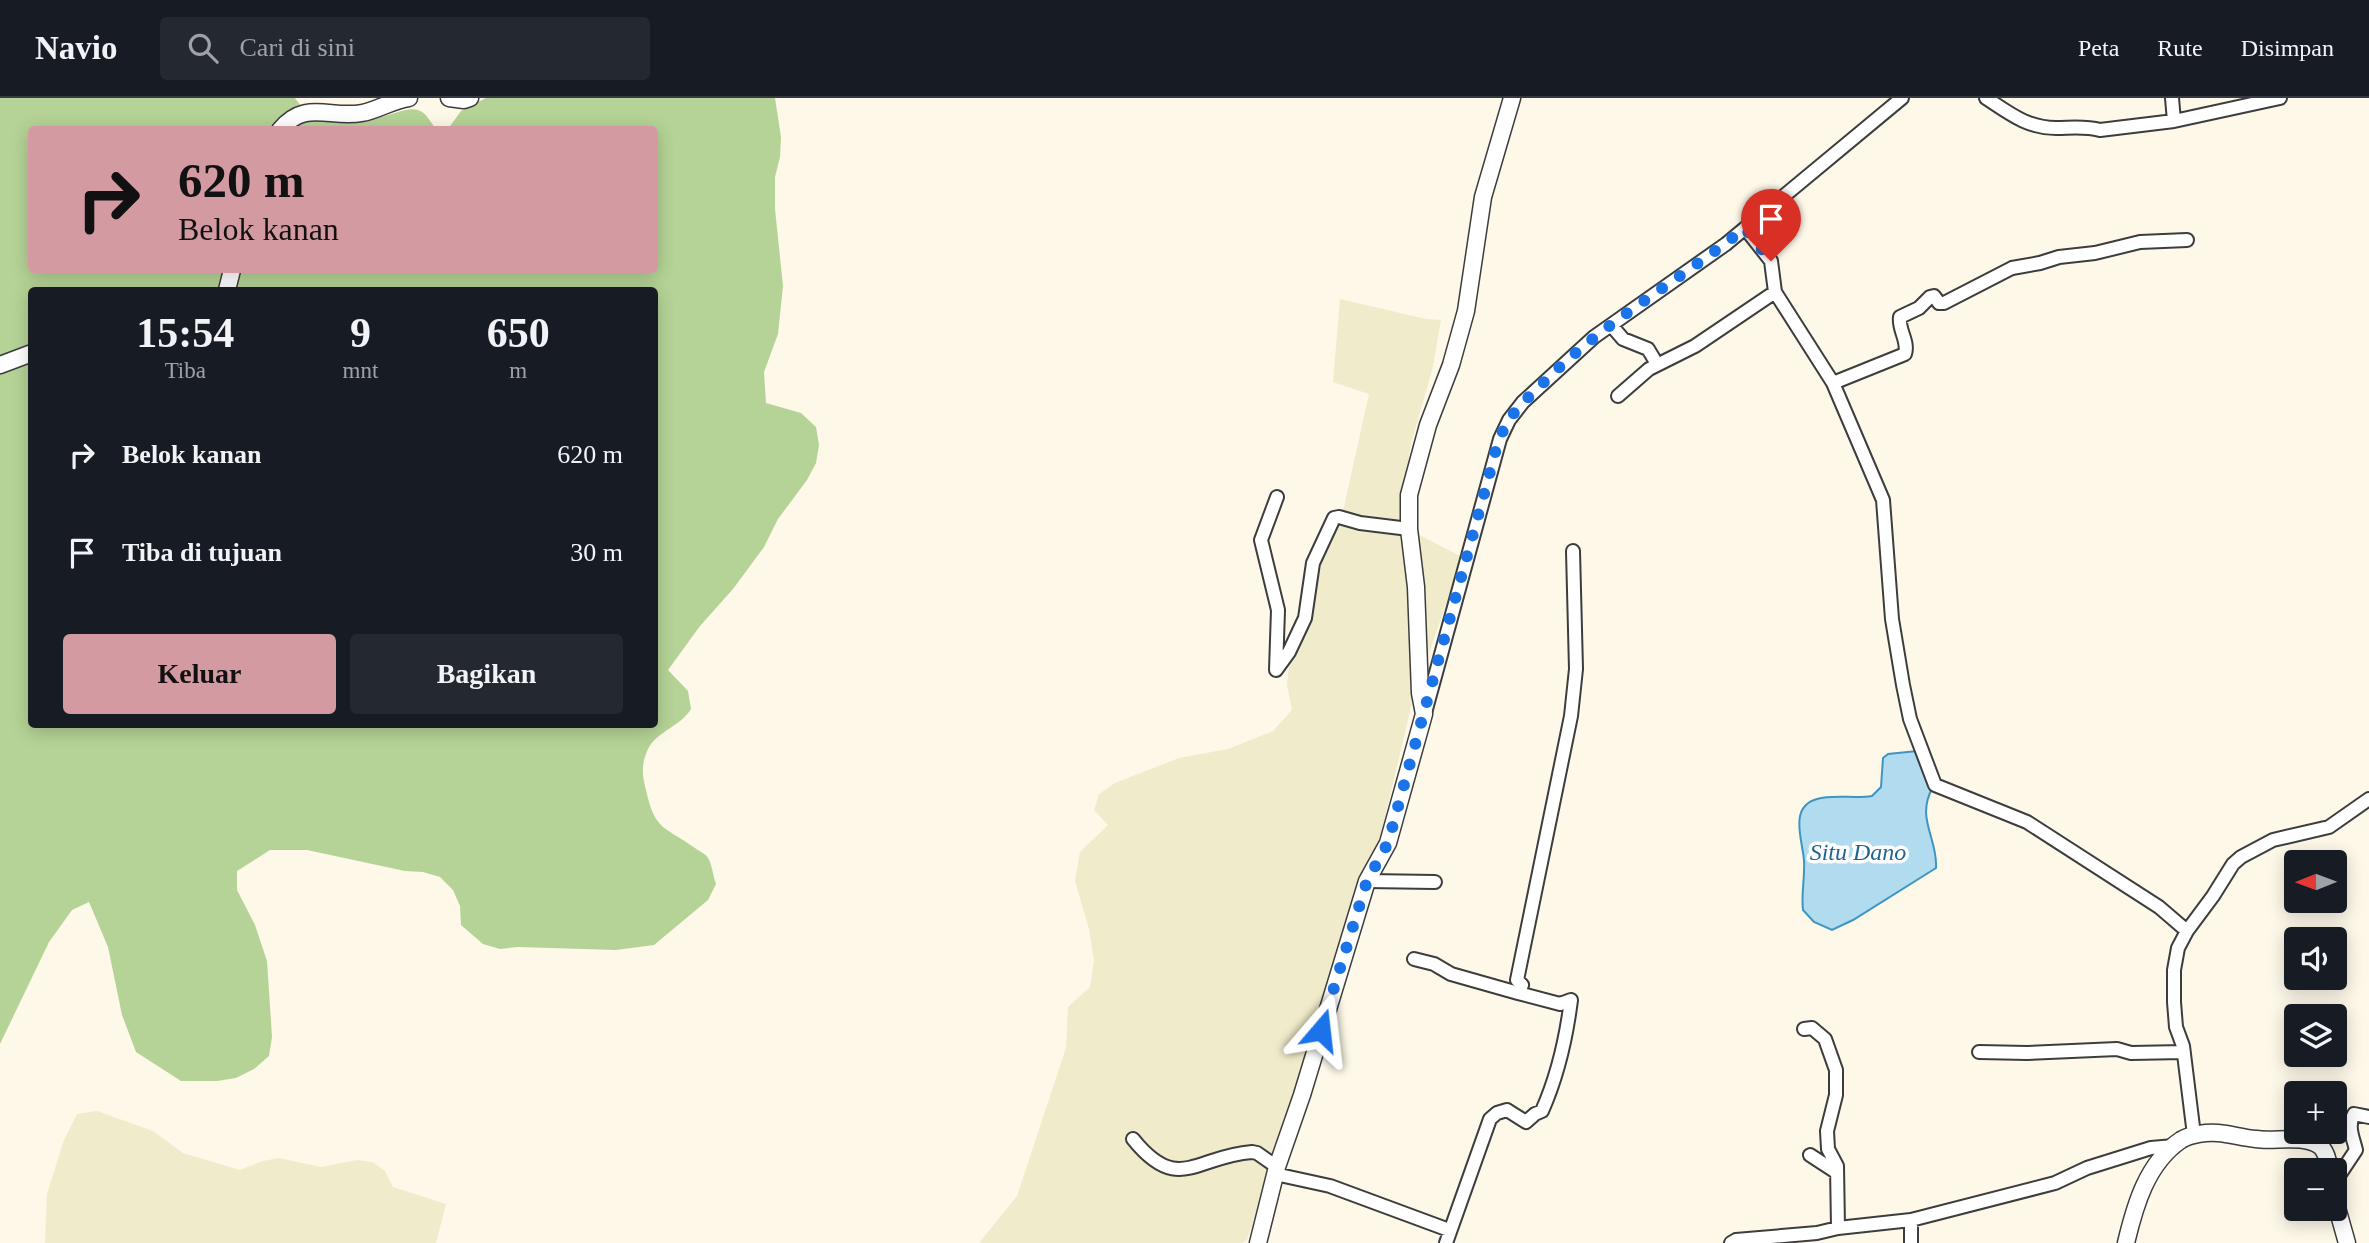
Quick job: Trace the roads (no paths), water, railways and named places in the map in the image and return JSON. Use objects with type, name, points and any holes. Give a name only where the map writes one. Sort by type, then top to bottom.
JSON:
[{"type":"street","points":[[283,126],[290,118],[305,113],[360,113],[409,98]]},
{"type":"street","points":[[449,98],[470,98]]},
{"type":"street","points":[[1424,714],[1420,693],[1409,495],[1428,425],[1457,343],[1472,275],[1483,197],[1512,98]]},
{"type":"street","points":[[1257,1240],[1367,881],[1388,843],[1504,429],[1523,402],[1611,325],[1688,272],[1745,228],[1902,98]]},
{"type":"street","points":[[1986,98],[2022,121],[2052,128],[2088,127],[2100,130],[2174,121],[2280,98]]},
{"type":"street","points":[[2172,98],[2174,121]]},
{"type":"street","points":[[1745,228],[1771,261],[1775,292],[1833,383],[1883,500],[1892,619],[1903,685],[1910,719],[1935,785],[2027,822],[2159,906],[2187,931]]},
{"type":"street","points":[[1833,383],[1905,354],[1907,348],[1899,323],[1900,317],[1919,308],[1930,297],[1934,296],[1939,303],[1944,303],[2018,266],[2095,253],[2140,242],[2187,240]]},
{"type":"street","points":[[1618,396],[1657,364],[1705,340],[1775,292]]},
{"type":"street","points":[[1611,325],[1623,339],[1648,349],[1657,364]]},
{"type":"street","points":[[0,365],[28,354]]},
{"type":"street","points":[[1277,497],[1261,540],[1278,610],[1276,670],[1289,652],[1305,618],[1313,563],[1334,519],[1339,517],[1360,523],[1409,529]]},
{"type":"street","points":[[1518,993],[1522,985],[1517,980],[1571,716],[1576,668],[1573,551]]},
{"type":"street","points":[[2194,1135],[2183,1052],[2176,1027],[2174,970],[2178,947],[2233,864],[2241,857],[2273,840],[2329,827],[2369,799]]},
{"type":"street","points":[[1367,881],[1435,882]]},
{"type":"street","points":[[1414,959],[1434,964],[1451,974],[1518,993],[1560,1003],[1571,1000],[1560,1063],[1542,1111],[1526,1122],[1507,1110],[1492,1117],[1446,1243]]},
{"type":"street","points":[[1804,1028],[1812,1028],[1825,1039],[1836,1070],[1836,1095],[1827,1131],[1828,1149],[1837,1166],[1838,1228]]},
{"type":"street","points":[[1979,1052],[2023,1054],[2117,1049],[2131,1053],[2183,1052]]},
{"type":"street","points":[[2347,1164],[2356,1150],[2350,1129],[2352,1116],[2354,1114],[2369,1117]]},
{"type":"street","points":[[2126,1243],[2136,1204],[2146,1180],[2174,1146],[2194,1135],[2219,1133],[2256,1139],[2303,1140],[2320,1146],[2328,1158]]},
{"type":"street","points":[[1133,1139],[1157,1165],[1169,1169],[1182,1169],[1257,1153],[1276,1171],[1330,1186],[1449,1230]]},
{"type":"street","points":[[1731,1243],[1736,1240],[1817,1233],[1911,1220],[2055,1183],[2087,1168],[2157,1146],[2174,1146]]},
{"type":"street","points":[[1810,1155],[1837,1172]]},
{"type":"street","points":[[1911,1220],[1911,1243]]},
{"type":"street","points":[[2341,1221],[2347,1243]]},
{"type":"water","name":"Situ Dano","points":[[1917,751],[1933,787],[1926,809],[1936,868],[1853,920],[1832,930],[1814,922],[1803,910],[1804,861],[1799,826],[1803,809],[1817,799],[1872,796],[1881,787],[1883,758],[1888,754]]}]
